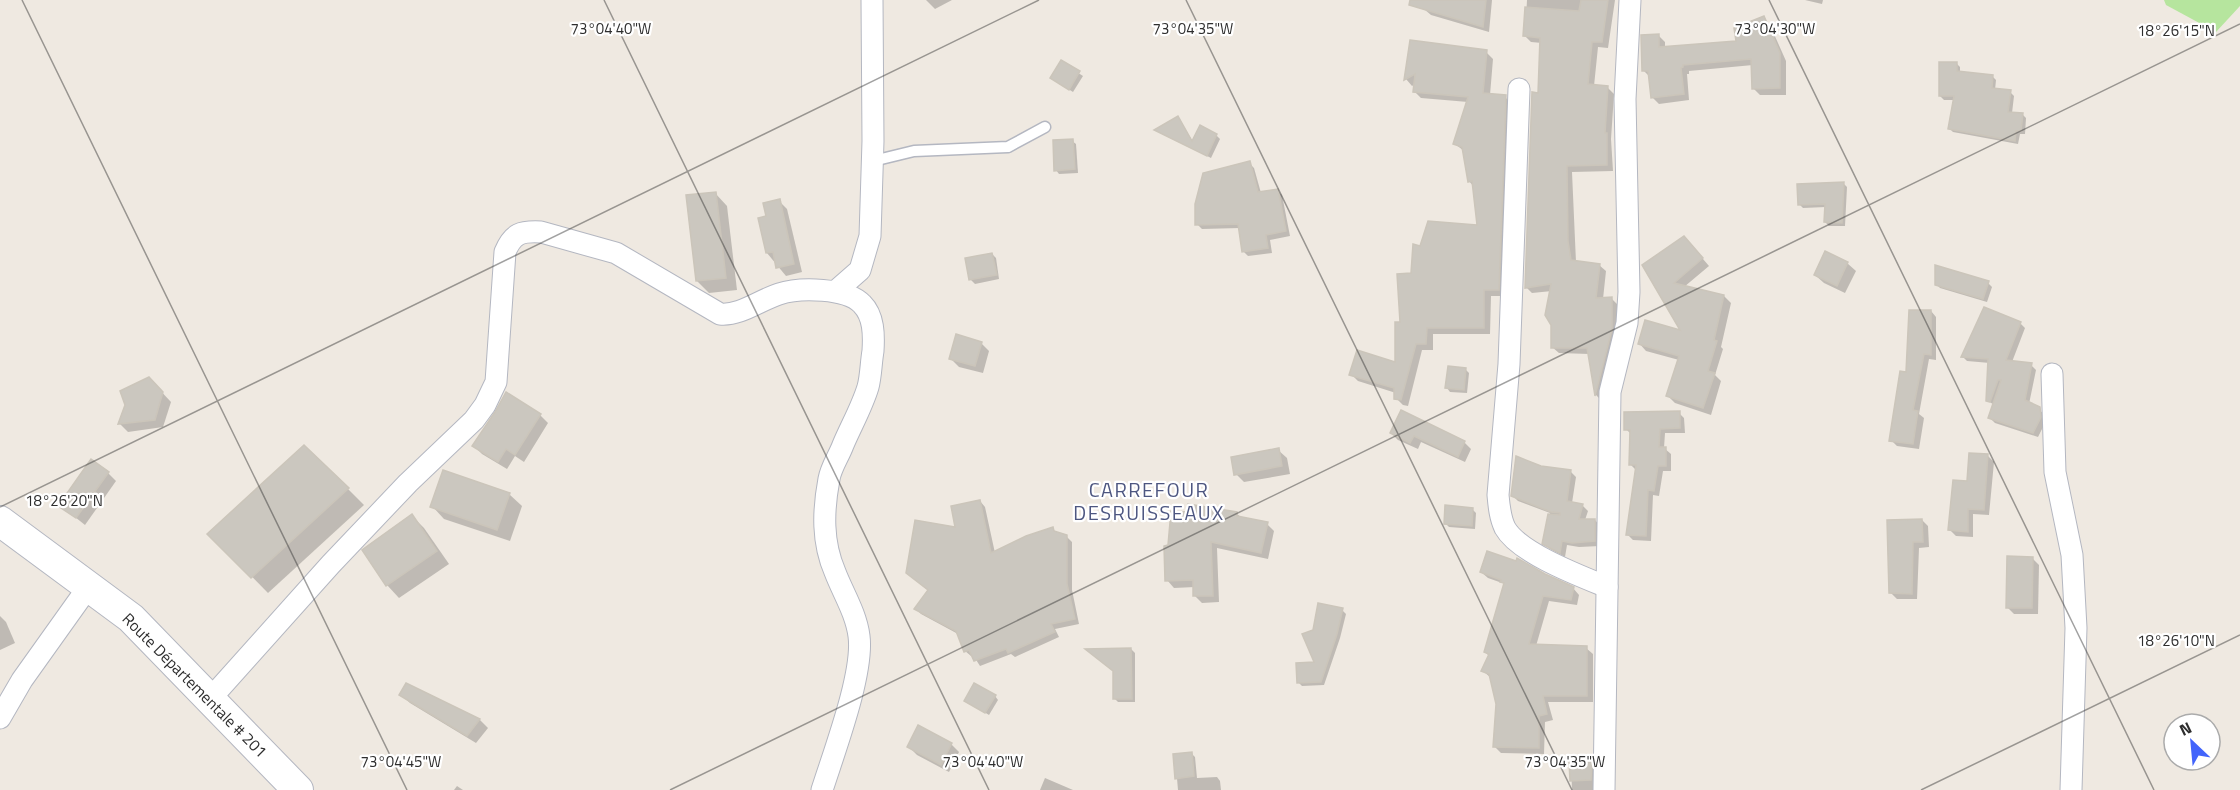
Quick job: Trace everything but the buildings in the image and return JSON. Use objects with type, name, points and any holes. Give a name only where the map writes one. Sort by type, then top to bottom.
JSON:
[{"type":"main road","name":"Route Départementale # 201","points":[[0,521],[131,618],[211,698],[293,789]]},
{"type":"street","points":[[836,291],[860,270],[866,254],[873,210],[872,0]]},
{"type":"street","points":[[1604,790],[1610,392],[1627,323],[1629,292],[1625,99],[1630,0]]},
{"type":"street","points":[[1519,89],[1509,364],[1498,495],[1500,513],[1506,528],[1515,539],[1533,552],[1607,587]]},
{"type":"street","points":[[211,698],[331,564],[408,483],[474,420],[485,405],[496,382],[505,252],[510,240],[515,236],[529,231],[542,232],[616,253],[720,314],[734,313],[785,292],[836,291],[856,298],[864,305],[873,327],[874,342],[868,386],[830,476],[824,531],[829,556],[853,612],[859,636],[859,656],[851,693],[822,790]]},
{"type":"street","points":[[2052,374],[2055,472],[2072,555],[2076,628],[2071,790]]},
{"type":"street","points":[[0,718],[22,680],[89,586]]},
{"type":"lane","points":[[873,161],[914,151],[1008,147],[1045,128]]},
{"type":"green space","points":[[2164,0],[2240,0],[2240,6],[2216,32],[2166,5]]},
{"type":"district","name":"CARREFOUR DESRUISSEAUX","points":[[1149,502]]}]
